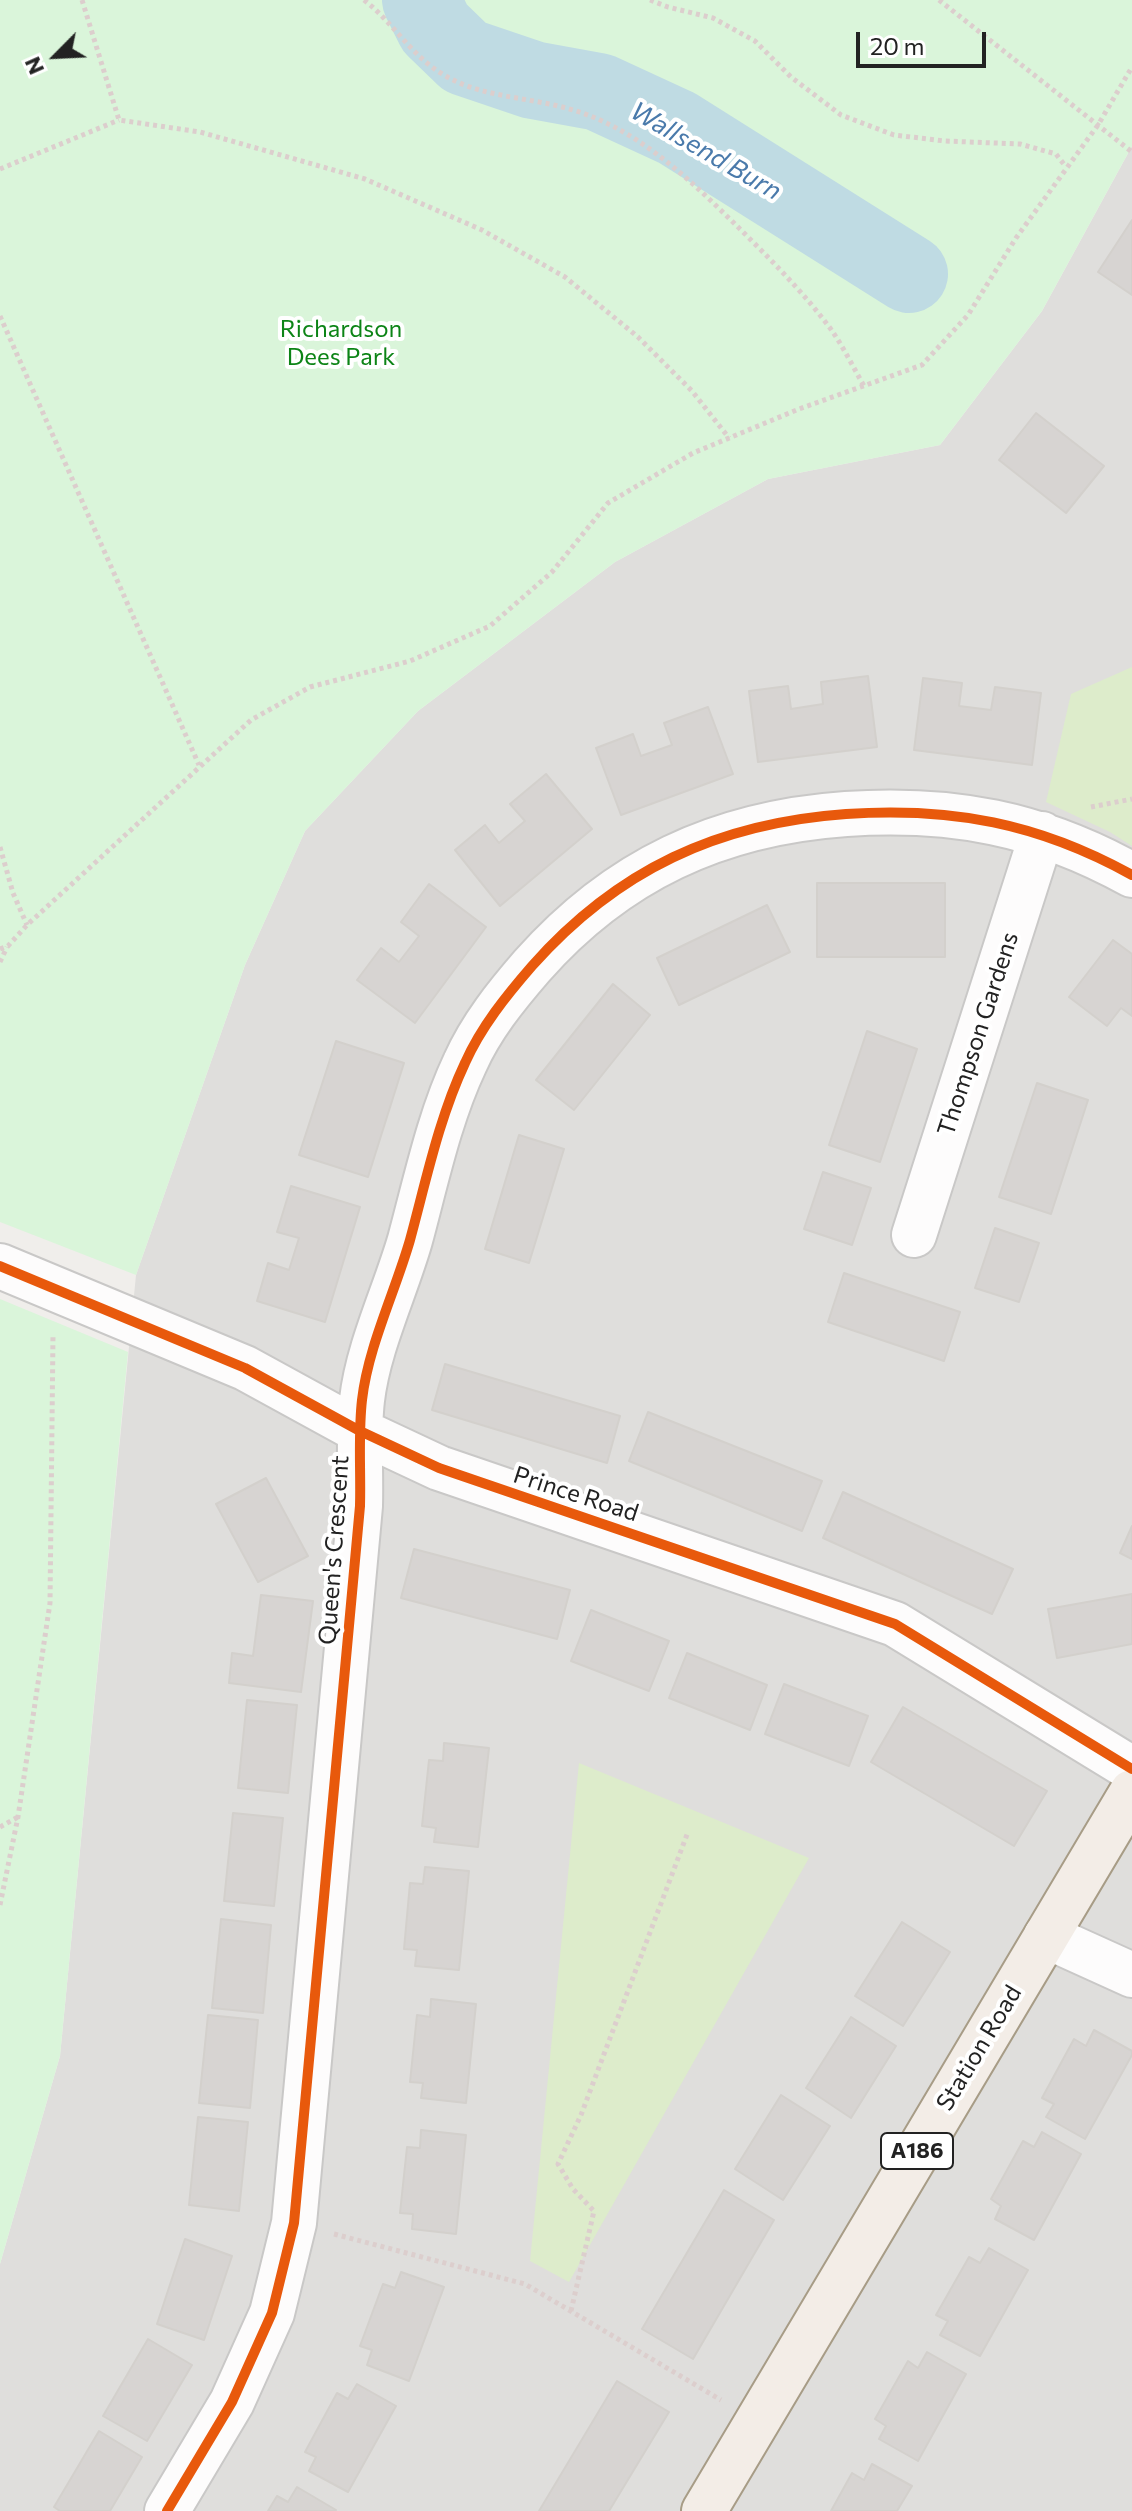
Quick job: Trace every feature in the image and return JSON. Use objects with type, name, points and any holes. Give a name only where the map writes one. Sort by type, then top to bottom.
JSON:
[{"type":"main road","name":"Station Road","points":[[704,2511],[1132,1792]]},
{"type":"street","name":"Queen's Crescent","points":[[167,2511],[232,2402],[272,2313],[294,2223],[360,1506],[362,1398],[448,1106],[465,1063],[486,1024],[516,984],[554,942],[593,906],[640,873],[679,853],[732,834],[792,820],[874,812],[962,815],[1042,834],[1132,875]]},
{"type":"street","name":"Thompson Gardens","points":[[914,1235],[1042,834]]},
{"type":"street","name":"Prince Road","points":[[0,1266],[245,1368],[360,1431],[439,1468],[895,1624],[1132,1769]]},
{"type":"street","points":[[1046,1936],[1132,1975]]},
{"type":"path","points":[[82,0],[119,120]]},
{"type":"path","points":[[364,0],[404,43],[444,75],[485,90],[574,110],[648,146],[705,195],[788,276],[832,330],[864,386]]},
{"type":"path","points":[[650,0],[713,18],[755,41],[791,77],[841,115],[894,135],[1020,144],[1056,154],[1066,167]]},
{"type":"path","points":[[939,0],[1132,152]]},
{"type":"path","points":[[0,962],[8,946],[27,925],[251,720],[310,687],[410,661],[490,626],[552,572],[608,503],[693,453],[922,365],[968,315],[1016,238],[1098,125],[1132,67]]},
{"type":"path","points":[[0,169],[119,120],[200,132],[365,179],[482,230],[565,277],[638,337],[692,391],[729,438]]},
{"type":"path","points":[[0,316],[199,765]]},
{"type":"path","points":[[0,847],[13,893],[27,925]]},
{"type":"path","points":[[0,949],[8,946]]},
{"type":"path","points":[[0,1905],[18,1817],[50,1603],[53,1289]]},
{"type":"path","points":[[0,1827],[18,1817]]},
{"type":"path","points":[[571,2311],[594,2211],[573,2189],[558,2164],[581,2115],[688,1832]]},
{"type":"path","points":[[294,2223],[525,2284],[757,2422]]},
{"type":"shaded area","points":[[1132,146],[1132,2511],[0,2511],[0,2264],[60,2056],[136,1275],[245,965],[305,831],[418,711],[615,562],[768,479],[940,445],[1042,311]]},
{"type":"green space","name":"Richardson Dees Park","points":[[0,0],[1132,0],[1132,146],[1042,311],[940,445],[768,479],[615,562],[418,711],[305,831],[245,965],[136,1275],[0,1222]]},
{"type":"green space","points":[[1132,667],[1132,846],[1110,832],[1046,802],[1071,694]]},
{"type":"green space","points":[[0,1299],[128,1352],[60,2056],[0,2264]]},
{"type":"green space","points":[[579,1763],[809,1858],[569,2282],[530,2261]]},
{"type":"building","points":[[1132,220],[1132,295],[1098,272]]},
{"type":"building","points":[[1036,413],[1104,466],[1066,513],[999,460]]},
{"type":"building","points":[[868,676],[877,747],[758,762],[749,691],[788,686],[791,709],[823,704],[821,682]]},
{"type":"building","points":[[923,678],[962,683],[959,706],[991,710],[995,687],[1041,693],[1032,765],[914,750]]},
{"type":"building","points":[[708,707],[733,774],[621,815],[596,748],[633,734],[641,756],[672,745],[664,723]]},
{"type":"building","points":[[546,774],[592,829],[500,906],[455,850],[485,825],[499,843],[525,821],[510,804]]},
{"type":"building","points":[[817,883],[945,883],[945,957],[817,957]]},
{"type":"building","points":[[429,884],[486,927],[415,1023],[357,980],[381,948],[399,962],[419,936],[401,922]]},
{"type":"building","points":[[767,905],[790,952],[679,1005],[657,958]]},
{"type":"building","points":[[1113,940],[1132,954],[1132,1016],[1121,1008],[1107,1026],[1069,997]]},
{"type":"building","points":[[613,984],[650,1015],[574,1110],[536,1080]]},
{"type":"building","points":[[867,1031],[917,1049],[880,1162],[829,1145]]},
{"type":"building","points":[[336,1041],[404,1063],[368,1177],[299,1155]]},
{"type":"building","points":[[1037,1083],[1088,1100],[1051,1214],[999,1197]]},
{"type":"building","points":[[519,1135],[564,1149],[529,1263],[485,1249]]},
{"type":"building","points":[[823,1172],[871,1188],[852,1245],[804,1229]]},
{"type":"building","points":[[291,1186],[360,1207],[325,1322],[257,1301],[268,1263],[289,1270],[299,1238],[277,1232]]},
{"type":"building","points":[[995,1228],[1039,1243],[1019,1302],[975,1288]]},
{"type":"building","points":[[844,1273],[960,1312],[944,1361],[828,1322]]},
{"type":"building","points":[[445,1364],[620,1416],[607,1463],[432,1410]]},
{"type":"building","points":[[648,1412],[822,1481],[802,1531],[629,1461]]},
{"type":"building","points":[[266,1478],[308,1556],[258,1582],[216,1504]]},
{"type":"building","points":[[843,1492],[1013,1569],[992,1614],[823,1538]]},
{"type":"building","points":[[1132,1526],[1132,1559],[1120,1553]]},
{"type":"building","points":[[414,1549],[570,1590],[557,1639],[401,1598]]},
{"type":"building","points":[[1132,1594],[1132,1644],[1057,1658],[1048,1609]]},
{"type":"building","points":[[261,1595],[313,1601],[301,1692],[229,1683],[232,1653],[253,1656]]},
{"type":"building","points":[[591,1610],[669,1641],[649,1691],[571,1661]]},
{"type":"building","points":[[687,1653],[767,1685],[750,1730],[669,1698]]},
{"type":"building","points":[[784,1684],[868,1716],[849,1766],[765,1734]]},
{"type":"building","points":[[247,1700],[297,1705],[288,1793],[238,1788]]},
{"type":"building","points":[[903,1707],[1047,1791],[1014,1846],[871,1762]]},
{"type":"building","points":[[444,1743],[489,1748],[478,1847],[434,1842],[436,1828],[422,1826],[429,1760],[443,1761]]},
{"type":"building","points":[[233,1813],[283,1818],[274,1906],[224,1901]]},
{"type":"building","points":[[425,1867],[469,1871],[459,1970],[415,1966],[417,1950],[404,1949],[410,1883],[423,1884]]},
{"type":"building","points":[[221,1919],[271,1925],[263,2013],[212,2008]]},
{"type":"building","points":[[902,1922],[950,1952],[903,2026],[855,1996]]},
{"type":"building","points":[[431,1999],[476,2004],[466,2103],[421,2098],[423,2083],[410,2082],[417,2015],[430,2017]]},
{"type":"building","points":[[208,2015],[258,2020],[250,2108],[199,2103]]},
{"type":"building","points":[[851,2017],[896,2046],[851,2118],[806,2088]]},
{"type":"building","points":[[1094,2030],[1132,2051],[1132,2055],[1085,2139],[1046,2117],[1054,2104],[1042,2098],[1074,2039],[1086,2046]]},
{"type":"building","points":[[781,2095],[830,2126],[783,2200],[735,2169]]},
{"type":"building","points":[[198,2117],[248,2122],[239,2211],[189,2205]]},
{"type":"building","points":[[421,2130],[466,2135],[456,2234],[412,2229],[413,2214],[400,2213],[407,2147],[420,2148]]},
{"type":"building","points":[[1042,2132],[1081,2154],[1034,2240],[995,2219],[1001,2206],[991,2199],[1023,2141],[1034,2147]]},
{"type":"building","points":[[724,2190],[774,2220],[693,2359],[642,2329]]},
{"type":"building","points":[[185,2239],[232,2256],[204,2340],[157,2324]]},
{"type":"building","points":[[989,2248],[1028,2270],[980,2356],[940,2335],[948,2321],[936,2315],[969,2257],[980,2263]]},
{"type":"building","points":[[401,2272],[444,2287],[409,2381],[367,2365],[372,2350],[360,2346],[383,2284],[395,2288]]},
{"type":"building","points":[[148,2339],[192,2365],[147,2441],[103,2416]]},
{"type":"building","points":[[927,2352],[966,2374],[918,2461],[879,2439],[886,2426],[875,2419],[908,2361],[918,2368]]},
{"type":"building","points":[[617,2381],[669,2412],[609,2511],[539,2511]]},
{"type":"building","points":[[357,2384],[396,2406],[348,2492],[309,2471],[316,2457],[305,2452],[337,2393],[348,2399]]},
{"type":"building","points":[[99,2431],[142,2457],[110,2511],[60,2511],[54,2507]]},
{"type":"building","points":[[872,2464],[912,2486],[897,2511],[831,2511],[852,2473],[864,2480]]},
{"type":"building","points":[[297,2487],[336,2510],[268,2511],[277,2496],[288,2502]]},
{"type":"waterway","name":"Wallsend Burn","points":[[421,0],[435,28],[465,57],[533,80],[599,92],[677,128],[909,274]]},
{"type":"cycle path","points":[[167,2511],[232,2402],[272,2313],[294,2223],[360,1506],[360,1440],[365,1380],[410,1240],[440,1128],[471,1050],[486,1024],[532,966],[599,903],[673,857],[755,828],[846,814],[885,812],[958,817],[1028,831],[1097,857],[1132,875]]},
{"type":"cycle path","points":[[0,1266],[245,1368],[360,1431],[439,1468],[895,1624],[1132,1769]]}]
